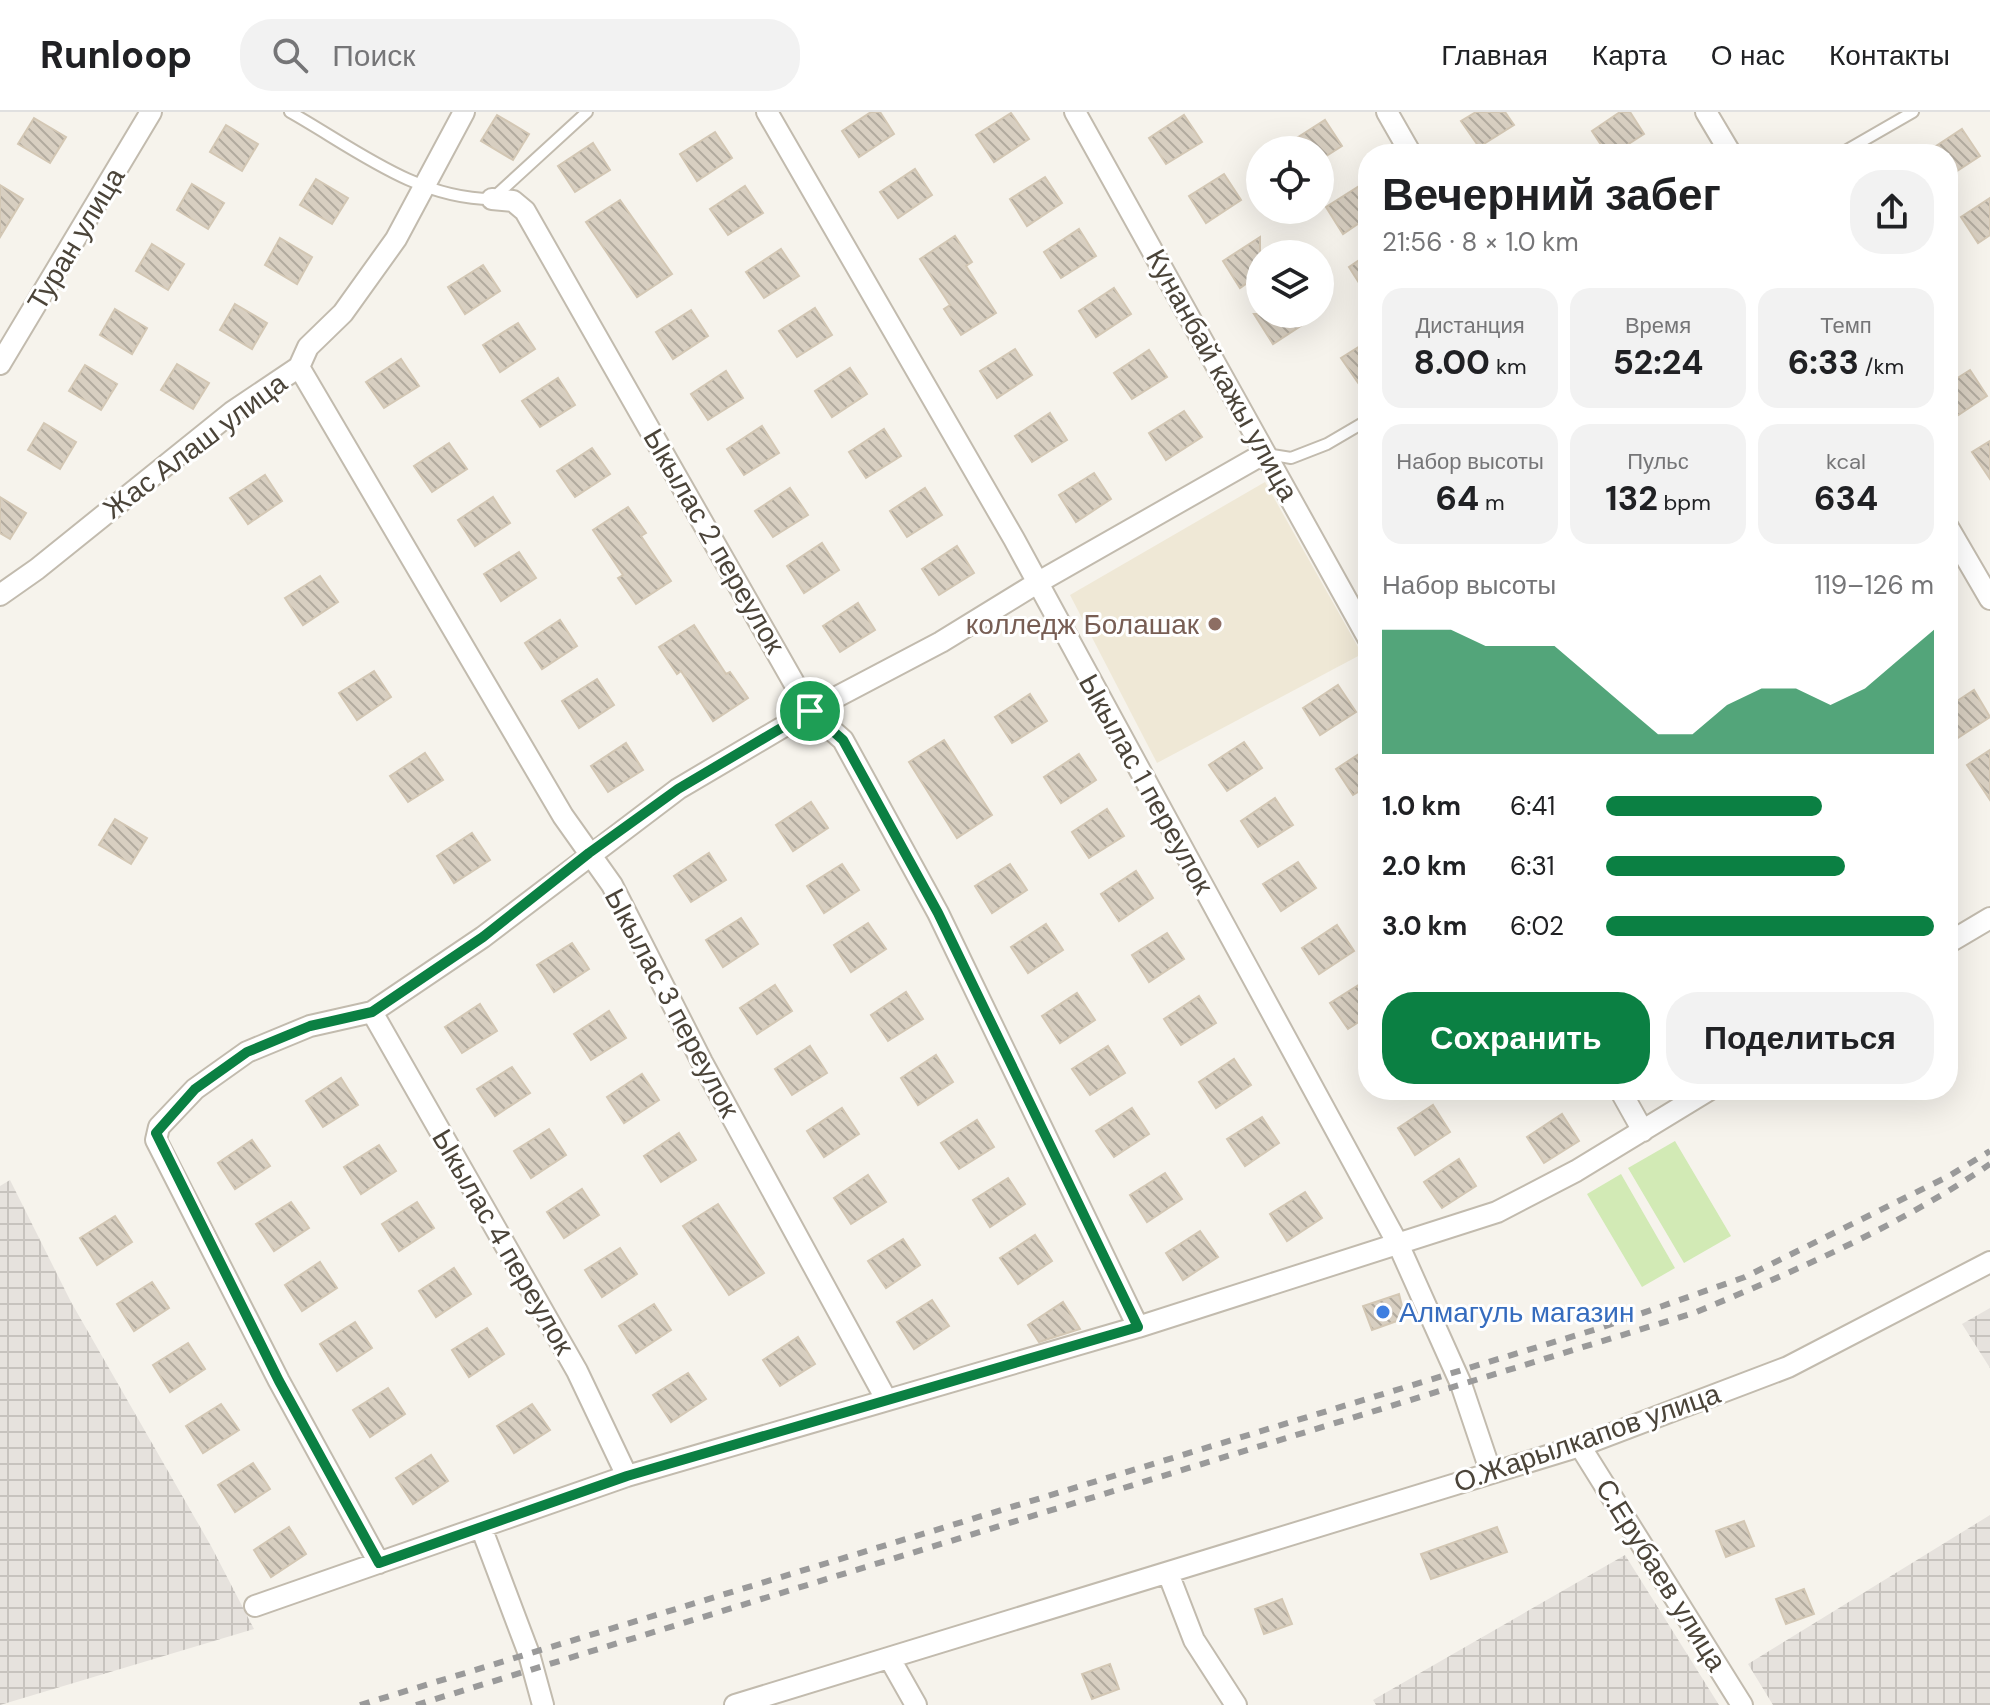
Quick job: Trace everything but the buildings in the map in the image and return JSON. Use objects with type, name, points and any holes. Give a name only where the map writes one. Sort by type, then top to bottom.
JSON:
[{"type":"street","name":"Туран улица","points":[[0,364],[151,112]]},
{"type":"street","name":"Жас Алаш улица","points":[[0,595],[37,569],[232,412],[299,367],[308,347],[343,313],[396,239],[464,112]]},
{"type":"street","name":"Ыкылас 1 переулок","points":[[767,112],[1037,583],[1399,1246],[1461,1384],[1491,1473]]},
{"type":"street","name":"Кунанбай кажы улица","points":[[1075,112],[1358,620]]},
{"type":"street","points":[[1387,112],[1405,144]]},
{"type":"street","points":[[1706,112],[1725,144]]},
{"type":"street","name":"Ыкылас 2 переулок","points":[[492,199],[513,201],[525,211],[810,711],[843,740],[938,913],[1138,1327]]},
{"type":"street","name":"Ыкылас 3 переулок","points":[[299,367],[555,802],[612,885],[723,1103],[886,1399]]},
{"type":"street","points":[[379,1563],[279,1381],[156,1133],[195,1089],[247,1052],[310,1026],[372,1012],[483,937],[589,853],[678,789],[810,711],[941,642],[1037,583],[1265,453]]},
{"type":"street","points":[[1958,544],[1990,599]]},
{"type":"street","points":[[1958,937],[1990,918]]},
{"type":"street","name":"Ыкылас 4 переулок","points":[[372,1012],[577,1371],[627,1476]]},
{"type":"street","points":[[1626,1100],[1643,1131]]},
{"type":"street","points":[[255,1606],[627,1476],[1138,1327],[1399,1246],[1497,1212],[1576,1171],[1693,1100]]},
{"type":"street","name":"О.Жарылкапов улица","points":[[735,1705],[1580,1446],[1788,1367],[1990,1262]]},
{"type":"street","name":"С.Ерубаев улица","points":[[1580,1446],[1742,1705]]},
{"type":"street","points":[[481,1527],[529,1654],[543,1705]]},
{"type":"street","points":[[1168,1573],[1194,1640],[1236,1705]]},
{"type":"street","points":[[890,1659],[916,1705]]},
{"type":"lane","points":[[290,112],[423,189],[492,199],[587,112]]},
{"type":"lane","points":[[1857,144],[1913,112]]},
{"type":"lane","points":[[1265,453],[1291,458],[1327,444],[1358,426]]},
{"type":"shaded area","name":"колледж Болашак","points":[[1265,482],[1358,647],[1358,656],[1157,763],[1070,595]]},
{"type":"shaded area","points":[[10,1180],[71,1302],[211,1546],[254,1629],[0,1705],[0,1186]]},
{"type":"shaded area","points":[[1990,1308],[1990,1368],[1962,1324]]},
{"type":"shaded area","points":[[1990,1515],[1990,1705],[1773,1705],[1748,1664]]},
{"type":"shaded area","points":[[1625,1555],[1719,1705],[1376,1705],[1373,1700]]},
{"type":"green space","points":[[1675,1141],[1731,1236],[1684,1263],[1628,1168]]},
{"type":"green space","points":[[1621,1174],[1675,1268],[1642,1287],[1587,1194]]},
{"type":"railway","points":[[360,1705],[1597,1329],[1745,1277],[1949,1176],[1990,1151]]},
{"type":"railway","points":[[416,1705],[1694,1313],[1809,1264],[1883,1227],[1990,1164]]},
{"type":"place","name":"колледж Болашак","points":[[1215,624]]},
{"type":"place","name":"Алмагуль магазин","points":[[1383,1312]]},
{"type":"route","points":[[810,711],[843,740],[938,913],[1138,1327],[627,1476],[379,1563],[279,1381],[156,1140],[159,1127],[195,1089],[247,1052],[310,1026],[372,1012],[483,937],[589,853],[678,789],[810,711]]}]
